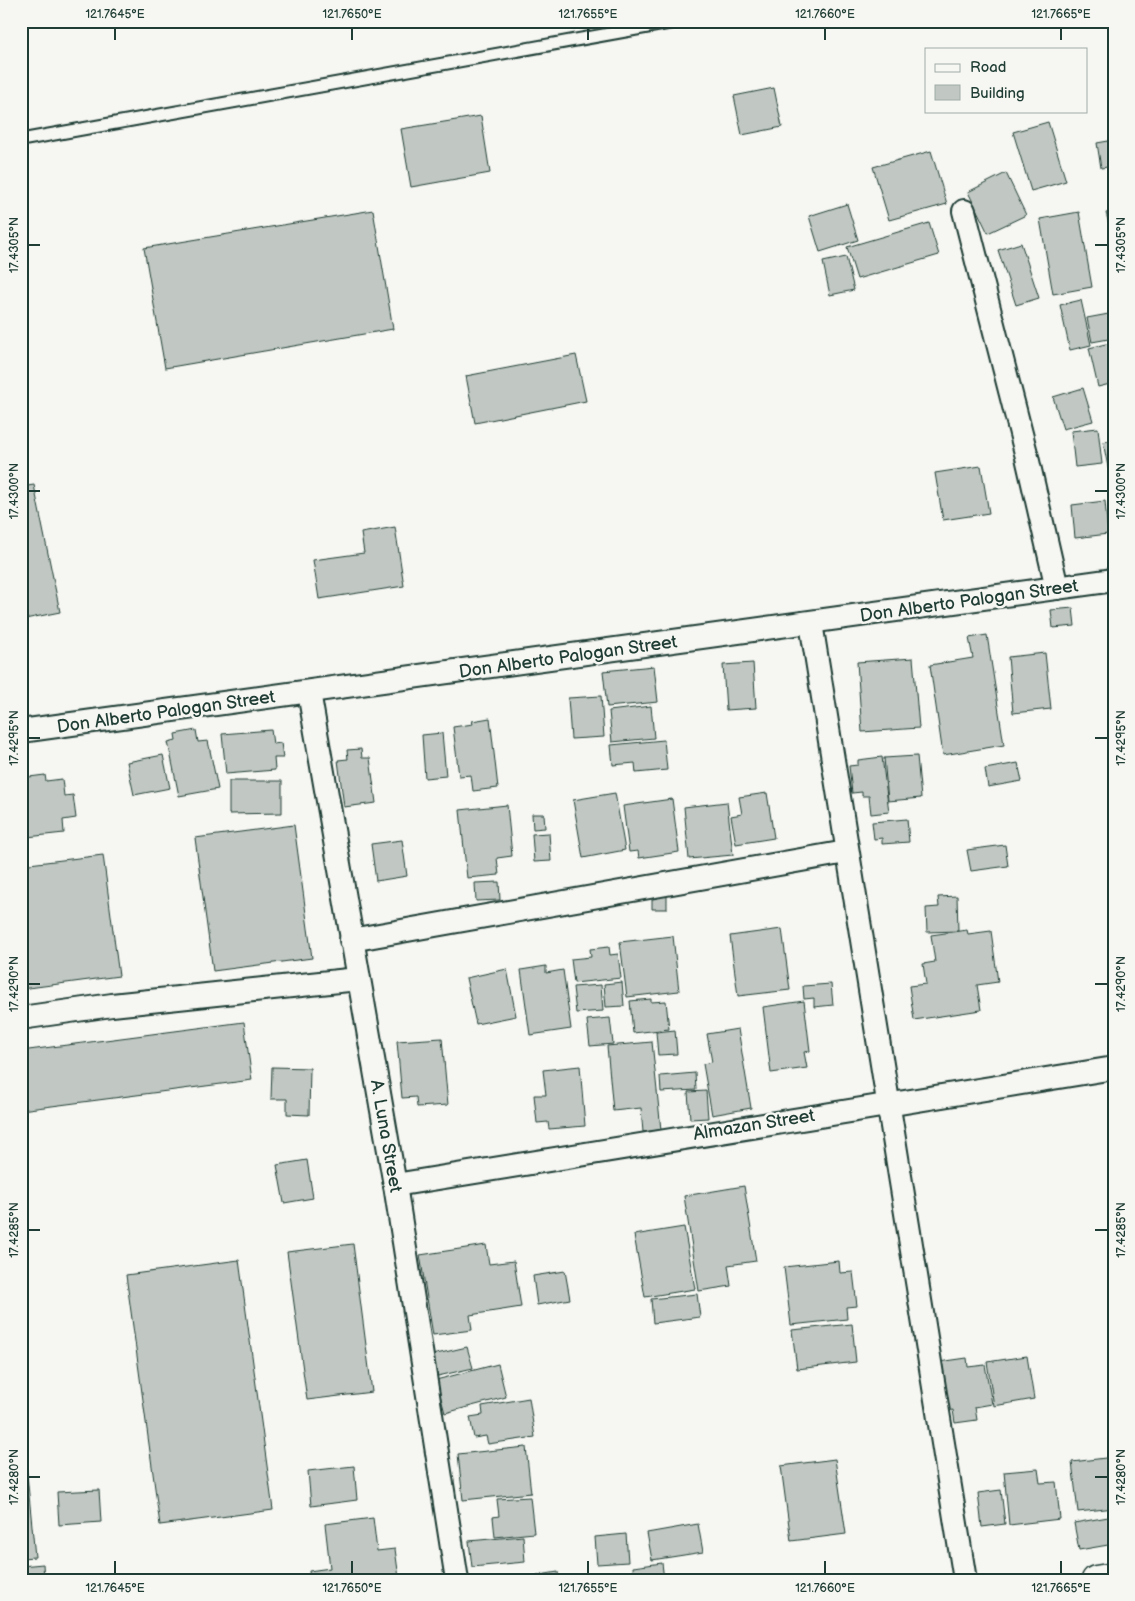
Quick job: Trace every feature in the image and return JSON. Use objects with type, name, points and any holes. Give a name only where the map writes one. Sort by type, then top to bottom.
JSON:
[{"type":"street","points":[[964,211],[1057,588]]},
{"type":"street","name":"Don Alberto Palogan Street","points":[[21,731],[1114,580]]},
{"type":"street","points":[[811,623],[846,852],[889,1103],[965,1580]]},
{"type":"street","name":"A. Luna Street","points":[[309,692],[395,1185],[457,1580]]},
{"type":"street","points":[[351,940],[846,852]]},
{"type":"street","points":[[21,1018],[112,1005],[358,979]]},
{"type":"street","name":"Almazan Street","points":[[395,1185],[889,1103],[1114,1068]]},
{"type":"street","points":[[1096,1580],[1114,1577]]},
{"type":"lane","points":[[21,140],[681,21]]},
{"type":"building","points":[[774,88],[782,127],[742,135],[734,96]]},
{"type":"building","points":[[481,116],[490,173],[411,187],[401,129]]},
{"type":"building","points":[[1048,122],[1066,181],[1031,191],[1013,132]]},
{"type":"building","points":[[1114,140],[1114,166],[1101,168],[1097,143]]},
{"type":"building","points":[[931,151],[947,204],[889,220],[873,167]]},
{"type":"building","points":[[1006,173],[1026,215],[988,233],[968,192]]},
{"type":"building","points":[[847,204],[858,240],[820,252],[809,216]]},
{"type":"building","points":[[373,210],[393,329],[165,368],[144,248]]},
{"type":"building","points":[[1114,211],[1114,243],[1106,213]]},
{"type":"building","points":[[1079,212],[1092,287],[1053,294],[1040,219]]},
{"type":"building","points":[[929,223],[939,255],[857,279],[847,247]]},
{"type":"building","points":[[1021,243],[1039,298],[1016,305],[998,250]]},
{"type":"building","points":[[846,257],[854,290],[830,295],[823,262]]},
{"type":"building","points":[[1081,300],[1091,345],[1070,350],[1060,305]]},
{"type":"building","points":[[1114,313],[1114,338],[1092,342],[1087,318]]},
{"type":"building","points":[[1114,342],[1114,383],[1098,387],[1089,348]]},
{"type":"building","points":[[576,355],[586,401],[475,423],[466,376]]},
{"type":"building","points":[[1083,388],[1093,421],[1063,429],[1053,397]]},
{"type":"building","points":[[1098,428],[1102,464],[1075,467],[1071,431]]},
{"type":"building","points":[[1114,440],[1114,476],[1110,477],[1103,442]]},
{"type":"building","points":[[981,466],[989,513],[943,520],[935,473]]},
{"type":"building","points":[[34,485],[60,612],[25,619],[21,599],[21,487]]},
{"type":"building","points":[[1105,501],[1108,534],[1075,538],[1072,505]]},
{"type":"building","points":[[395,527],[404,586],[319,599],[313,560],[364,553],[361,533]]},
{"type":"building","points":[[1073,608],[1075,626],[1053,628],[1051,610]]},
{"type":"building","points":[[987,635],[1004,745],[943,755],[930,665],[973,658],[969,638]]},
{"type":"building","points":[[1045,653],[1051,709],[1013,713],[1008,657]]},
{"type":"building","points":[[913,658],[919,728],[862,732],[857,662]]},
{"type":"building","points":[[753,663],[756,708],[726,710],[723,665]]},
{"type":"building","points":[[654,666],[658,702],[607,707],[603,671]]},
{"type":"building","points":[[601,696],[604,737],[571,739],[568,698]]},
{"type":"building","points":[[651,706],[654,738],[612,742],[609,711]]},
{"type":"building","points":[[490,718],[498,788],[473,791],[471,775],[459,776],[453,727],[473,724],[472,721]]},
{"type":"building","points":[[196,730],[198,742],[208,741],[218,789],[179,796],[168,742],[176,740],[175,734]]},
{"type":"building","points":[[271,730],[273,744],[281,743],[283,758],[274,758],[275,770],[226,774],[222,734]]},
{"type":"building","points":[[442,733],[446,776],[425,778],[422,735]]},
{"type":"building","points":[[664,740],[667,770],[636,773],[635,763],[613,765],[611,745]]},
{"type":"building","points":[[361,749],[362,758],[370,758],[376,803],[344,807],[338,760],[348,759],[347,750]]},
{"type":"building","points":[[163,755],[170,788],[134,795],[127,762]]},
{"type":"building","points":[[917,756],[921,798],[888,801],[884,758]]},
{"type":"building","points":[[882,757],[889,812],[871,814],[869,796],[862,796],[862,792],[852,793],[849,766],[858,765],[858,760]]},
{"type":"building","points":[[1018,763],[1022,781],[988,787],[985,769]]},
{"type":"building","points":[[45,775],[46,781],[62,779],[64,796],[73,795],[76,818],[63,820],[64,833],[27,837],[21,778]]},
{"type":"building","points":[[229,781],[282,781],[282,813],[229,814]]},
{"type":"building","points":[[615,793],[625,850],[583,858],[573,800]]},
{"type":"building","points":[[767,793],[774,838],[736,844],[731,816],[742,814],[739,797]]},
{"type":"building","points":[[672,799],[679,852],[639,858],[638,851],[629,852],[623,806]]},
{"type":"building","points":[[727,802],[733,855],[689,859],[684,807]]},
{"type":"building","points":[[507,805],[512,856],[497,858],[499,875],[467,878],[460,810]]},
{"type":"building","points":[[532,814],[544,814],[545,828],[533,829]]},
{"type":"building","points":[[907,819],[909,842],[882,844],[882,838],[874,839],[872,822]]},
{"type":"building","points":[[294,825],[312,958],[213,971],[195,838]]},
{"type":"building","points":[[549,833],[551,861],[534,862],[532,834]]},
{"type":"building","points":[[402,840],[407,876],[376,881],[371,844]]},
{"type":"building","points":[[1005,845],[1008,866],[971,871],[967,850]]},
{"type":"building","points":[[103,855],[119,976],[21,989],[21,865]]},
{"type":"building","points":[[499,882],[500,900],[476,901],[475,883]]},
{"type":"building","points":[[667,891],[667,909],[652,909],[652,892]]},
{"type":"building","points":[[957,896],[958,931],[927,932],[926,908],[939,907],[938,897]]},
{"type":"building","points":[[782,929],[790,990],[738,996],[730,936]]},
{"type":"building","points":[[967,930],[968,934],[991,931],[998,982],[977,985],[981,1010],[914,1020],[909,986],[926,984],[923,964],[935,962],[931,935]]},
{"type":"building","points":[[673,936],[679,991],[627,997],[620,942]]},
{"type":"building","points":[[609,947],[610,955],[618,954],[621,978],[574,983],[571,959],[591,957],[590,949]]},
{"type":"building","points":[[546,966],[546,973],[563,970],[571,1029],[530,1035],[521,970]]},
{"type":"building","points":[[507,969],[516,1016],[476,1024],[466,978]]},
{"type":"building","points":[[622,982],[624,1006],[606,1007],[604,984]]},
{"type":"building","points":[[831,984],[833,1005],[814,1007],[814,998],[804,999],[803,986]]},
{"type":"building","points":[[601,985],[603,1011],[576,1013],[573,987]]},
{"type":"building","points":[[651,999],[651,1002],[666,1001],[669,1029],[633,1033],[630,1001]]},
{"type":"building","points":[[804,1001],[810,1051],[804,1052],[807,1068],[771,1073],[763,1007]]},
{"type":"building","points":[[610,1018],[613,1044],[590,1046],[587,1020]]},
{"type":"building","points":[[244,1022],[252,1080],[21,1110],[21,1051]]},
{"type":"building","points":[[738,1029],[751,1108],[712,1115],[703,1064],[712,1062],[707,1034]]},
{"type":"building","points":[[675,1030],[677,1054],[658,1055],[656,1032]]},
{"type":"building","points":[[442,1038],[448,1105],[417,1107],[416,1097],[402,1098],[397,1041]]},
{"type":"building","points":[[652,1042],[661,1130],[643,1132],[641,1108],[613,1111],[607,1046]]},
{"type":"building","points":[[580,1066],[585,1126],[549,1129],[548,1122],[537,1123],[534,1095],[546,1095],[543,1070]]},
{"type":"building","points":[[272,1067],[310,1068],[309,1115],[287,1114],[287,1099],[271,1099]]},
{"type":"building","points":[[695,1073],[696,1090],[661,1092],[660,1076]]},
{"type":"building","points":[[706,1091],[708,1118],[690,1119],[688,1092]]},
{"type":"building","points":[[307,1160],[313,1198],[284,1203],[277,1165]]},
{"type":"building","points":[[744,1186],[756,1261],[728,1265],[731,1286],[699,1291],[684,1196]]},
{"type":"building","points":[[684,1227],[695,1289],[645,1297],[634,1235]]},
{"type":"building","points":[[353,1244],[372,1392],[307,1400],[287,1252]]},
{"type":"building","points":[[486,1245],[489,1264],[514,1261],[521,1307],[470,1315],[472,1330],[433,1335],[420,1255]]},
{"type":"building","points":[[239,1260],[273,1510],[160,1525],[126,1275]]},
{"type":"building","points":[[839,1261],[840,1273],[853,1272],[857,1306],[846,1307],[847,1319],[791,1325],[784,1267]]},
{"type":"building","points":[[565,1271],[570,1299],[537,1305],[533,1276]]},
{"type":"building","points":[[697,1294],[700,1317],[653,1323],[651,1299]]},
{"type":"building","points":[[852,1324],[856,1362],[797,1369],[792,1330]]},
{"type":"building","points":[[467,1347],[473,1368],[438,1376],[432,1355]]},
{"type":"building","points":[[1027,1356],[1034,1399],[994,1406],[987,1362]]},
{"type":"building","points":[[967,1358],[968,1367],[985,1365],[992,1404],[975,1407],[977,1420],[955,1423],[953,1410],[940,1412],[932,1363]]},
{"type":"building","points":[[498,1364],[506,1397],[445,1413],[436,1380]]},
{"type":"building","points":[[529,1398],[535,1437],[488,1444],[486,1436],[474,1438],[470,1417],[483,1415],[482,1406]]},
{"type":"building","points":[[21,1412],[35,1557],[21,1558]]},
{"type":"building","points":[[526,1447],[531,1493],[463,1500],[458,1454]]},
{"type":"building","points":[[1114,1457],[1114,1508],[1078,1512],[1072,1462]]},
{"type":"building","points":[[835,1459],[846,1534],[791,1541],[781,1466]]},
{"type":"building","points":[[354,1466],[357,1500],[311,1506],[308,1471]]},
{"type":"building","points":[[1038,1469],[1040,1483],[1056,1482],[1060,1519],[1009,1525],[1004,1472]]},
{"type":"building","points":[[99,1490],[101,1522],[59,1525],[57,1492]]},
{"type":"building","points":[[1001,1490],[1005,1524],[982,1527],[978,1493]]},
{"type":"building","points":[[530,1497],[534,1533],[495,1537],[493,1517],[499,1516],[497,1499]]},
{"type":"building","points":[[1114,1516],[1114,1544],[1079,1550],[1074,1523]]},
{"type":"building","points":[[373,1518],[377,1551],[395,1549],[399,1578],[310,1580],[309,1571],[330,1568],[325,1524]]},
{"type":"building","points":[[698,1524],[703,1552],[652,1560],[647,1533]]},
{"type":"building","points":[[626,1534],[628,1562],[597,1564],[595,1537]]},
{"type":"building","points":[[523,1536],[525,1562],[472,1567],[469,1541]]},
{"type":"building","points":[[662,1563],[664,1580],[634,1580],[633,1567]]},
{"type":"building","points":[[43,1564],[44,1580],[21,1580],[21,1566]]},
{"type":"building","points":[[558,1572],[559,1580],[509,1580]]},
{"type":"building","points":[[628,1575],[628,1580],[600,1580],[599,1576]]}]
